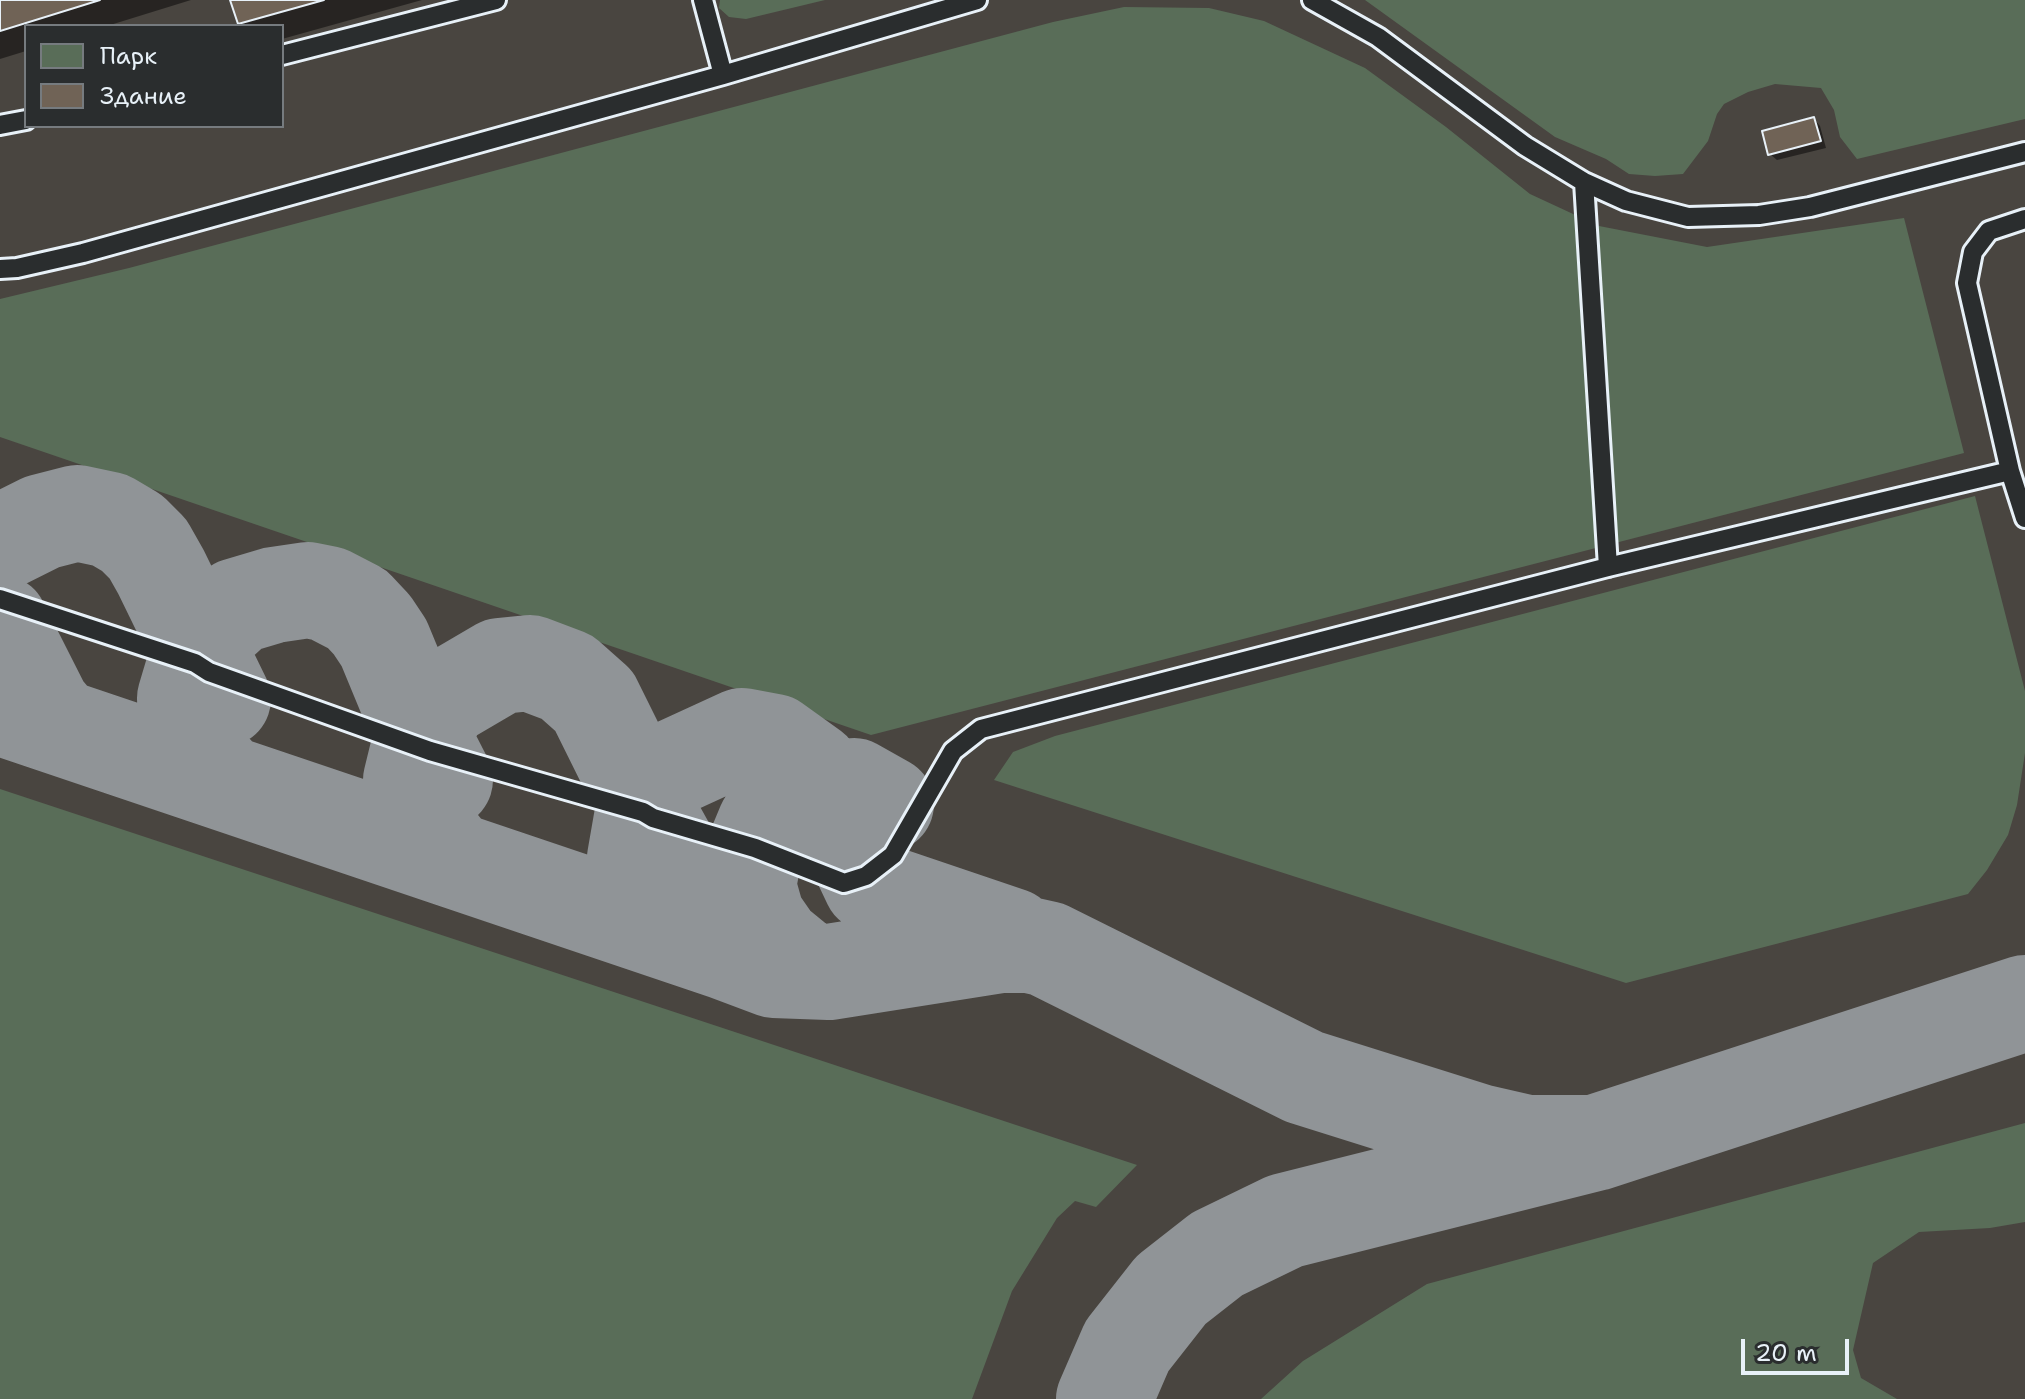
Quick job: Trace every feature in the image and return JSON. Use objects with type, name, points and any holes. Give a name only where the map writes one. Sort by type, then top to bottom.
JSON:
[{"type":"lane","points":[[284,54],[496,0]]},
{"type":"lane","points":[[703,0],[723,75]]},
{"type":"lane","points":[[0,269],[83,253],[723,75],[977,0]]},
{"type":"lane","points":[[1312,0],[1378,37],[1525,146],[1584,182],[1626,201],[1688,217],[1759,215],[1810,207],[2025,152]]},
{"type":"lane","points":[[0,125],[24,120]]},
{"type":"lane","points":[[1584,182],[1608,567]]},
{"type":"lane","points":[[2025,219],[1989,231],[1973,252],[1967,283],[2010,471],[2025,518]]},
{"type":"lane","points":[[0,599],[195,663],[209,672],[430,751],[643,812],[653,818],[755,848],[844,883],[866,876],[893,855],[953,751],[981,729],[1608,567],[2010,471]]},
{"type":"shaded area","points":[[0,0],[2025,0],[2025,1399],[0,1399]]},
{"type":"green space","points":[[720,0],[825,0],[746,19],[729,17],[719,8]]},
{"type":"green space","points":[[1365,0],[2025,0],[2025,119],[1857,159],[1840,137],[1834,110],[1821,88],[1775,84],[1748,92],[1724,104],[1717,114],[1708,141],[1683,174],[1629,174],[1606,159],[1555,137]]},
{"type":"green space","points":[[1124,7],[1209,8],[1264,21],[1365,68],[1530,194],[1599,226],[1707,247],[1904,218],[1964,453],[871,735],[0,437],[0,299],[129,268],[1053,22]]},
{"type":"green space","points":[[1975,496],[2025,691],[2025,753],[2017,805],[2008,835],[1968,894],[1626,983],[994,780],[1013,752],[1055,736]]},
{"type":"green space","points":[[0,789],[1137,1165],[1096,1207],[1075,1201],[1057,1218],[1012,1291],[972,1399],[0,1399]]},
{"type":"green space","points":[[2025,1123],[2025,1222],[1990,1228],[1919,1232],[1873,1263],[1853,1350],[1861,1378],[1897,1399],[1261,1399],[1303,1361],[1427,1284]]},
{"type":"building","points":[[0,0],[100,0],[0,31]]},
{"type":"building","points":[[230,0],[324,0],[238,24]]},
{"type":"building","points":[[1814,117],[1821,141],[1768,155],[1762,131]]},
{"type":"taxiway","points":[[0,543],[42,522],[77,513],[110,520],[132,533],[148,549],[161,572],[223,699]]},
{"type":"taxiway","points":[[224,782],[196,751],[186,724],[185,698],[199,651],[214,627],[237,606],[274,595],[308,590],[328,594],[357,609],[372,625],[384,643],[422,735],[445,780]]},
{"type":"taxiway","points":[[0,623],[43,708],[59,727]]},
{"type":"taxiway","points":[[452,859],[417,816],[411,780],[422,735],[442,700],[500,666],[530,663],[567,677],[594,701],[657,828],[726,952]]},
{"type":"taxiway","points":[[0,707],[774,970],[829,972],[1000,945],[1029,945],[1047,949],[1304,1077],[1479,1132],[1527,1143],[1595,1143]]},
{"type":"taxiway","points":[[635,858],[643,812],[657,775],[742,736],[774,742],[813,770],[826,789],[871,884],[884,893],[1011,936]]},
{"type":"taxiway","points":[[808,971],[775,944],[757,918],[748,886],[755,848],[765,824],[784,808],[819,789],[854,786],[886,804]]},
{"type":"taxiway","points":[[1104,1399],[1127,1346],[1171,1290],[1217,1254],[1285,1221],[1595,1143],[2025,1003]]}]
